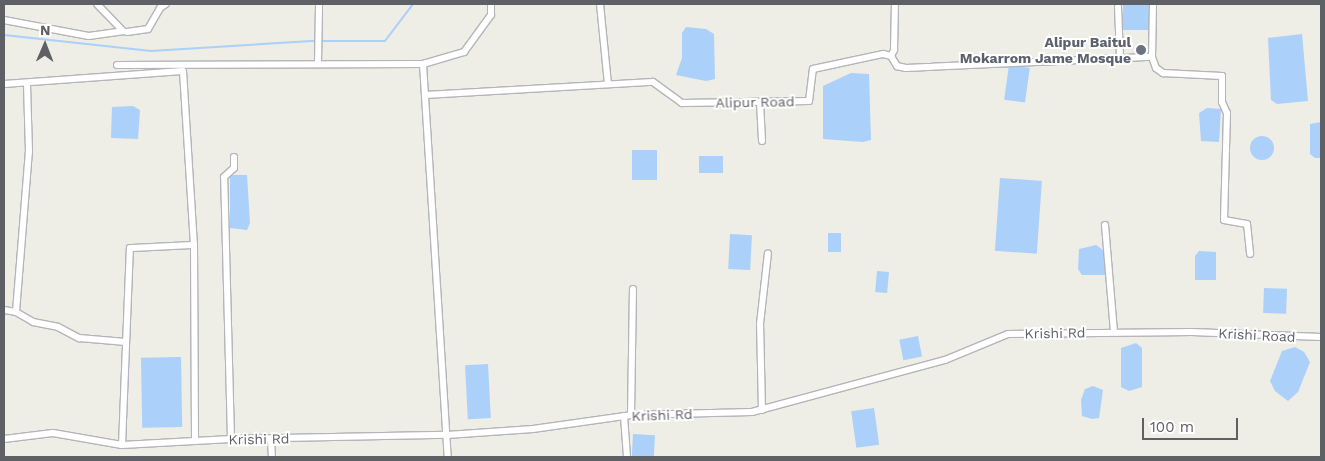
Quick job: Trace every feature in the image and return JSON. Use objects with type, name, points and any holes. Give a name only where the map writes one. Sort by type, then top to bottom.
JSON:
[{"type":"street","points":[[4,20],[89,36],[123,31],[97,4]]},
{"type":"street","points":[[127,32],[148,29],[160,8],[166,4]]},
{"type":"street","points":[[318,63],[319,4]]},
{"type":"street","points":[[117,65],[423,64],[464,52],[491,15],[491,4]]},
{"type":"street","points":[[600,4],[608,84]]},
{"type":"street","points":[[894,4],[894,50],[891,56],[897,66],[906,68],[1120,56],[1152,57]]},
{"type":"street","points":[[1154,4],[1152,57],[1156,68],[1163,73],[1222,76],[1222,102],[1227,114],[1224,220],[1247,224],[1250,254]]},
{"type":"street","points":[[1118,7],[1120,56]]},
{"type":"street","name":"Alipur Road","points":[[425,95],[653,82],[682,103],[809,101],[813,69],[873,55],[891,56]]},
{"type":"street","points":[[423,64],[448,457]]},
{"type":"street","points":[[4,84],[27,84],[89,76],[183,71],[194,244],[195,441]]},
{"type":"street","points":[[16,312],[29,152],[27,84]]},
{"type":"street","points":[[760,102],[762,141]]},
{"type":"street","points":[[231,439],[224,177],[234,168],[234,157]]},
{"type":"street","points":[[1105,225],[1114,332]]},
{"type":"street","points":[[122,445],[130,248],[194,244]]},
{"type":"street","points":[[762,410],[760,324],[768,253]]},
{"type":"street","points":[[627,457],[633,289]]},
{"type":"street","points":[[4,310],[16,312],[33,322],[58,327],[78,338],[126,342]]},
{"type":"street","name":"Krishi Rd","points":[[4,439],[53,433],[122,445],[231,439],[447,435],[533,429],[628,415],[762,410],[944,360],[1008,334],[1192,332]]},
{"type":"street","name":"Krishi Road","points":[[1192,332],[1321,337]]},
{"type":"street","points":[[271,439],[272,457]]},
{"type":"water","points":[[1123,4],[1149,4],[1149,30],[1123,30]]},
{"type":"water","points":[[686,27],[706,29],[714,34],[715,79],[706,81],[676,75],[682,58],[682,33]]},
{"type":"water","points":[[1302,34],[1308,101],[1277,104],[1271,100],[1268,38]]},
{"type":"water","points":[[1009,65],[1030,68],[1025,103],[1004,100]]},
{"type":"water","points":[[851,73],[869,74],[871,140],[863,142],[823,139],[823,86]]},
{"type":"water","points":[[133,106],[140,110],[138,139],[111,138],[112,107]]},
{"type":"water","points":[[1207,108],[1221,109],[1219,142],[1201,141],[1199,113]]},
{"type":"water","points":[[1321,122],[1321,158],[1315,158],[1310,154],[1310,124]]},
{"type":"water","points":[[1262,136],[1267,137],[1273,143],[1273,153],[1267,159],[1262,160],[1257,159],[1251,153],[1250,148],[1251,143],[1257,137]]},
{"type":"water","points":[[632,150],[657,150],[657,180],[632,180]]},
{"type":"water","points":[[699,156],[723,156],[723,173],[699,173]]},
{"type":"water","points":[[230,175],[247,175],[250,223],[247,230],[230,228]]},
{"type":"water","points":[[1000,178],[1042,181],[1037,254],[995,251]]},
{"type":"water","points":[[828,233],[841,233],[841,252],[828,252]]},
{"type":"water","points":[[730,234],[752,235],[750,270],[728,269]]},
{"type":"water","points":[[1096,245],[1106,252],[1105,275],[1082,275],[1078,269],[1079,249]]},
{"type":"water","points":[[1199,251],[1216,252],[1216,280],[1195,280],[1195,256]]},
{"type":"water","points":[[877,271],[889,272],[887,293],[875,292]]},
{"type":"water","points":[[1264,288],[1287,289],[1286,314],[1263,313]]},
{"type":"water","points":[[918,336],[922,357],[903,360],[899,340]]},
{"type":"water","points":[[1136,343],[1142,348],[1142,387],[1129,391],[1121,387],[1121,348]]},
{"type":"water","points":[[1295,347],[1304,352],[1310,362],[1298,392],[1288,401],[1275,391],[1270,381],[1282,351]]},
{"type":"water","points":[[181,357],[182,427],[142,428],[141,358]]},
{"type":"water","points":[[488,364],[491,418],[468,419],[465,365]]},
{"type":"water","points":[[1093,386],[1103,390],[1099,418],[1092,419],[1082,416],[1081,400],[1085,389]]},
{"type":"water","points":[[874,408],[879,445],[856,448],[851,411]]},
{"type":"water","points":[[633,434],[655,435],[654,457],[632,457]]},
{"type":"waterway","points":[[4,35],[151,51],[312,41],[385,41],[413,4]]},
{"type":"place","name":"Alipur Baitul Mokarrom Jame Mosque","points":[[1141,50]]}]
